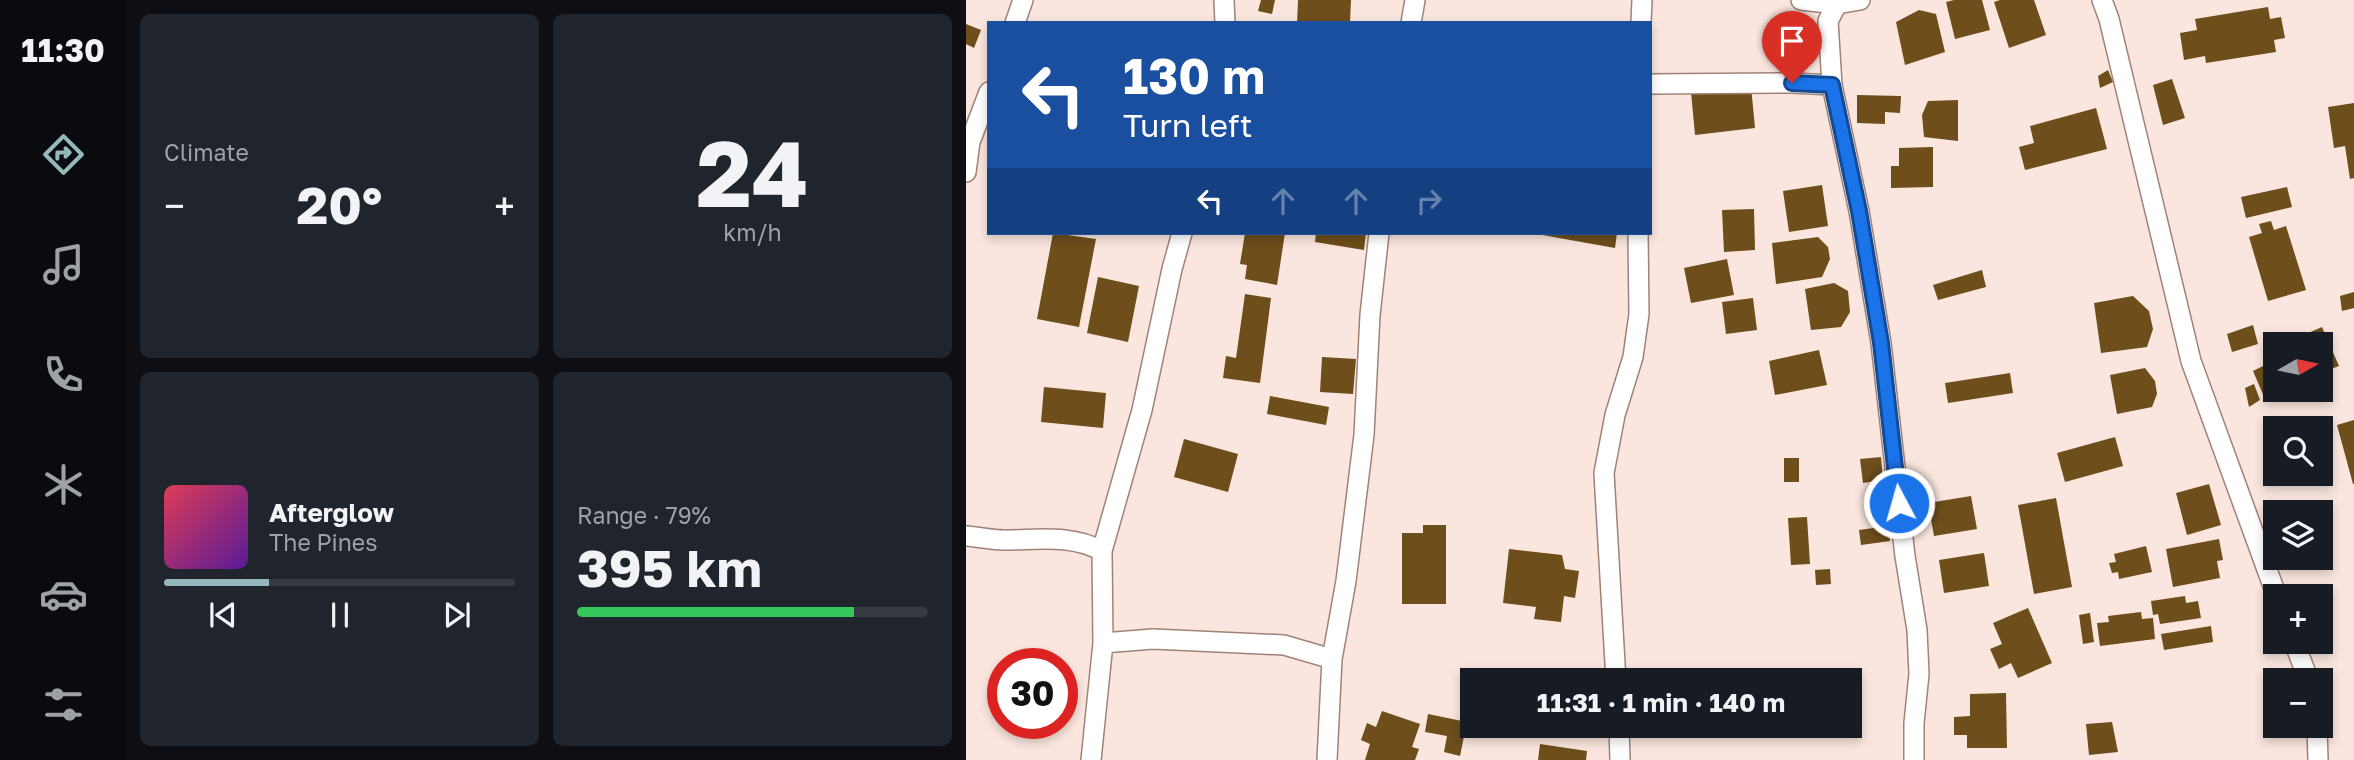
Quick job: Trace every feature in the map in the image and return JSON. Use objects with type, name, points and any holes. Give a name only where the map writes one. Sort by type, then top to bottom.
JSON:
[{"type":"street","points":[[1016,21],[1023,0]]},
{"type":"street","points":[[1224,0],[1226,21]]},
{"type":"street","points":[[1411,21],[1415,0]]},
{"type":"street","points":[[1641,21],[1642,0]]},
{"type":"street","points":[[1801,0],[1837,4],[1860,0]]},
{"type":"street","points":[[2102,0],[2109,19],[2191,361],[2272,584]]},
{"type":"street","points":[[1837,4],[1828,20],[1832,85],[1859,211],[1881,343],[1905,556],[1917,630],[1919,674],[1914,723],[1914,760]]},
{"type":"street","points":[[1652,84],[1832,85]]},
{"type":"street","points":[[966,172],[968,142],[987,97]]},
{"type":"street","points":[[1091,760],[1103,643],[1101,551],[1142,410],[1181,235]]},
{"type":"street","points":[[1327,760],[1332,659],[1346,581],[1364,435],[1370,315],[1379,235]]},
{"type":"street","points":[[1615,668],[1604,473],[1615,415],[1633,356],[1639,314],[1638,235]]},
{"type":"street","points":[[966,536],[1001,540],[1067,539],[1088,544],[1101,551]]},
{"type":"street","points":[[1103,643],[1153,639],[1284,645],[1332,659]]},
{"type":"street","points":[[1619,738],[1620,760]]},
{"type":"street","points":[[2317,738],[2318,760]]},
{"type":"building","points":[[1261,0],[1275,0],[1272,14],[1258,11]]},
{"type":"building","points":[[1298,0],[1351,0],[1350,21],[1297,21]]},
{"type":"building","points":[[1982,0],[1990,30],[1955,39],[1946,2]]},
{"type":"building","points":[[2034,0],[2046,35],[2009,48],[1994,2]]},
{"type":"building","points":[[2268,7],[2270,19],[2281,17],[2285,38],[2274,40],[2276,52],[2206,63],[2205,56],[2184,60],[2180,33],[2197,30],[2195,19]]},
{"type":"building","points":[[1919,10],[1936,14],[1945,52],[1905,65],[1896,22]]},
{"type":"building","points":[[966,24],[981,30],[974,48],[966,44]]},
{"type":"building","points":[[1777,26],[1808,26],[1808,68],[1778,68]]},
{"type":"building","points":[[2108,70],[2113,82],[2100,88],[2098,76]]},
{"type":"building","points":[[2172,79],[2185,118],[2163,125],[2153,85]]},
{"type":"building","points":[[1751,86],[1755,128],[1695,135],[1691,92]]},
{"type":"building","points":[[1857,95],[1901,96],[1900,113],[1885,112],[1885,124],[1857,123]]},
{"type":"building","points":[[1958,100],[1958,141],[1924,137],[1922,115],[1928,101]]},
{"type":"building","points":[[2354,103],[2354,178],[2350,179],[2345,146],[2334,148],[2328,107]]},
{"type":"building","points":[[2096,108],[2107,149],[2025,170],[2019,147],[2034,143],[2030,126]]},
{"type":"building","points":[[1933,147],[1933,187],[1891,188],[1891,166],[1899,166],[1899,148]]},
{"type":"building","points":[[1822,185],[1828,226],[1789,232],[1783,191]]},
{"type":"building","points":[[2287,187],[2292,207],[2246,218],[2241,197]]},
{"type":"building","points":[[1754,209],[1755,250],[1724,252],[1722,210]]},
{"type":"building","points":[[2271,221],[2274,230],[2286,226],[2306,290],[2268,301],[2249,237],[2262,233],[2259,224]]},
{"type":"building","points":[[1053,235],[1096,239],[1079,327],[1037,319]]},
{"type":"building","points":[[1245,235],[1285,235],[1277,285],[1245,279],[1247,265],[1240,264]]},
{"type":"building","points":[[1316,235],[1366,235],[1364,250],[1315,242]]},
{"type":"building","points":[[1542,235],[1617,235],[1615,248]]},
{"type":"building","points":[[1818,237],[1828,247],[1830,259],[1822,277],[1776,284],[1772,243]]},
{"type":"building","points":[[1727,259],[1734,295],[1691,303],[1684,268]]},
{"type":"building","points":[[1982,270],[1986,287],[1938,300],[1933,285]]},
{"type":"building","points":[[1098,277],[1139,286],[1128,342],[1087,333]]},
{"type":"building","points":[[1834,283],[1848,291],[1850,312],[1841,327],[1811,330],[1805,289]]},
{"type":"building","points":[[2354,292],[2354,308],[2342,311],[2340,296]]},
{"type":"building","points":[[1245,294],[1271,298],[1260,383],[1223,378],[1226,356],[1236,358]]},
{"type":"building","points":[[2133,296],[2149,311],[2153,329],[2147,347],[2101,353],[2094,303]]},
{"type":"building","points":[[1753,298],[1757,330],[1726,334],[1722,302]]},
{"type":"building","points":[[2253,325],[2258,344],[2232,352],[2227,334]]},
{"type":"building","points":[[2322,327],[2324,332],[2310,332]]},
{"type":"building","points":[[1819,350],[1827,385],[1775,395],[1769,361]]},
{"type":"building","points":[[2333,352],[2339,366],[2333,368]]},
{"type":"building","points":[[1322,357],[1356,359],[1353,394],[1320,392]]},
{"type":"building","points":[[2263,366],[2263,394],[2253,371]]},
{"type":"building","points":[[2145,368],[2155,381],[2157,394],[2152,407],[2117,414],[2110,375]]},
{"type":"building","points":[[2010,373],[2013,393],[1948,403],[1945,383]]},
{"type":"building","points":[[2254,384],[2260,400],[2249,407],[2245,388]]},
{"type":"building","points":[[1044,387],[1106,393],[1103,428],[1041,422]]},
{"type":"building","points":[[1270,396],[1329,407],[1326,425],[1267,414]]},
{"type":"building","points":[[2354,420],[2354,484],[2353,484],[2337,425]]},
{"type":"building","points":[[2115,437],[2123,466],[2065,482],[2057,453]]},
{"type":"building","points":[[1184,439],[1238,454],[1228,492],[1174,477]]},
{"type":"building","points":[[1881,457],[1883,480],[1863,483],[1860,459]]},
{"type":"building","points":[[1784,458],[1799,458],[1799,482],[1784,482]]},
{"type":"building","points":[[2209,484],[2221,525],[2187,535],[2176,493]]},
{"type":"building","points":[[1971,496],[1977,529],[1934,536],[1928,503]]},
{"type":"building","points":[[2056,498],[2072,587],[2034,594],[2018,505]]},
{"type":"building","points":[[1807,517],[1810,564],[1791,565],[1788,518]]},
{"type":"building","points":[[1423,525],[1446,525],[1446,604],[1402,604],[1402,533],[1423,533]]},
{"type":"building","points":[[1888,526],[1890,541],[1861,545],[1859,530]]},
{"type":"building","points":[[2219,539],[2223,560],[2217,561],[2220,578],[2173,587],[2166,549]]},
{"type":"building","points":[[2146,546],[2152,572],[2119,579],[2118,572],[2112,573],[2109,563],[2116,562],[2114,554]]},
{"type":"building","points":[[1509,549],[1562,555],[1565,569],[1579,571],[1575,598],[1564,596],[1561,622],[1534,619],[1536,607],[1503,603]]},
{"type":"building","points":[[1984,553],[1989,586],[1944,593],[1939,560]]},
{"type":"building","points":[[1830,569],[1831,584],[1816,585],[1815,570]]},
{"type":"building","points":[[2185,596],[2186,603],[2198,601],[2201,618],[2160,624],[2158,614],[2153,615],[2151,601]]},
{"type":"building","points":[[2028,608],[2052,663],[2018,678],[2011,663],[1999,669],[1990,649],[2002,644],[1993,623]]},
{"type":"building","points":[[2141,612],[2142,619],[2153,618],[2155,639],[2100,646],[2097,623],[2109,622],[2108,616]]},
{"type":"building","points":[[2090,613],[2094,642],[2083,644],[2079,615]]},
{"type":"building","points":[[2211,626],[2213,642],[2164,650],[2161,634]]},
{"type":"building","points":[[2006,693],[2007,748],[1967,748],[1967,735],[1954,735],[1954,717],[1970,716],[1970,694]]},
{"type":"building","points":[[1382,711],[1420,724],[1412,747],[1419,749],[1415,760],[1365,760],[1370,744],[1361,740],[1367,723],[1376,727]]},
{"type":"building","points":[[1428,714],[1460,721],[1460,738],[1464,738],[1460,756],[1444,752],[1447,736],[1425,732]]},
{"type":"building","points":[[2112,722],[2118,752],[2089,755],[2086,724]]},
{"type":"building","points":[[1540,744],[1587,751],[1586,760],[1538,760]]},
{"type":"route","points":[[1792,83],[1832,85],[1859,211],[1881,343],[1899,503]]}]
